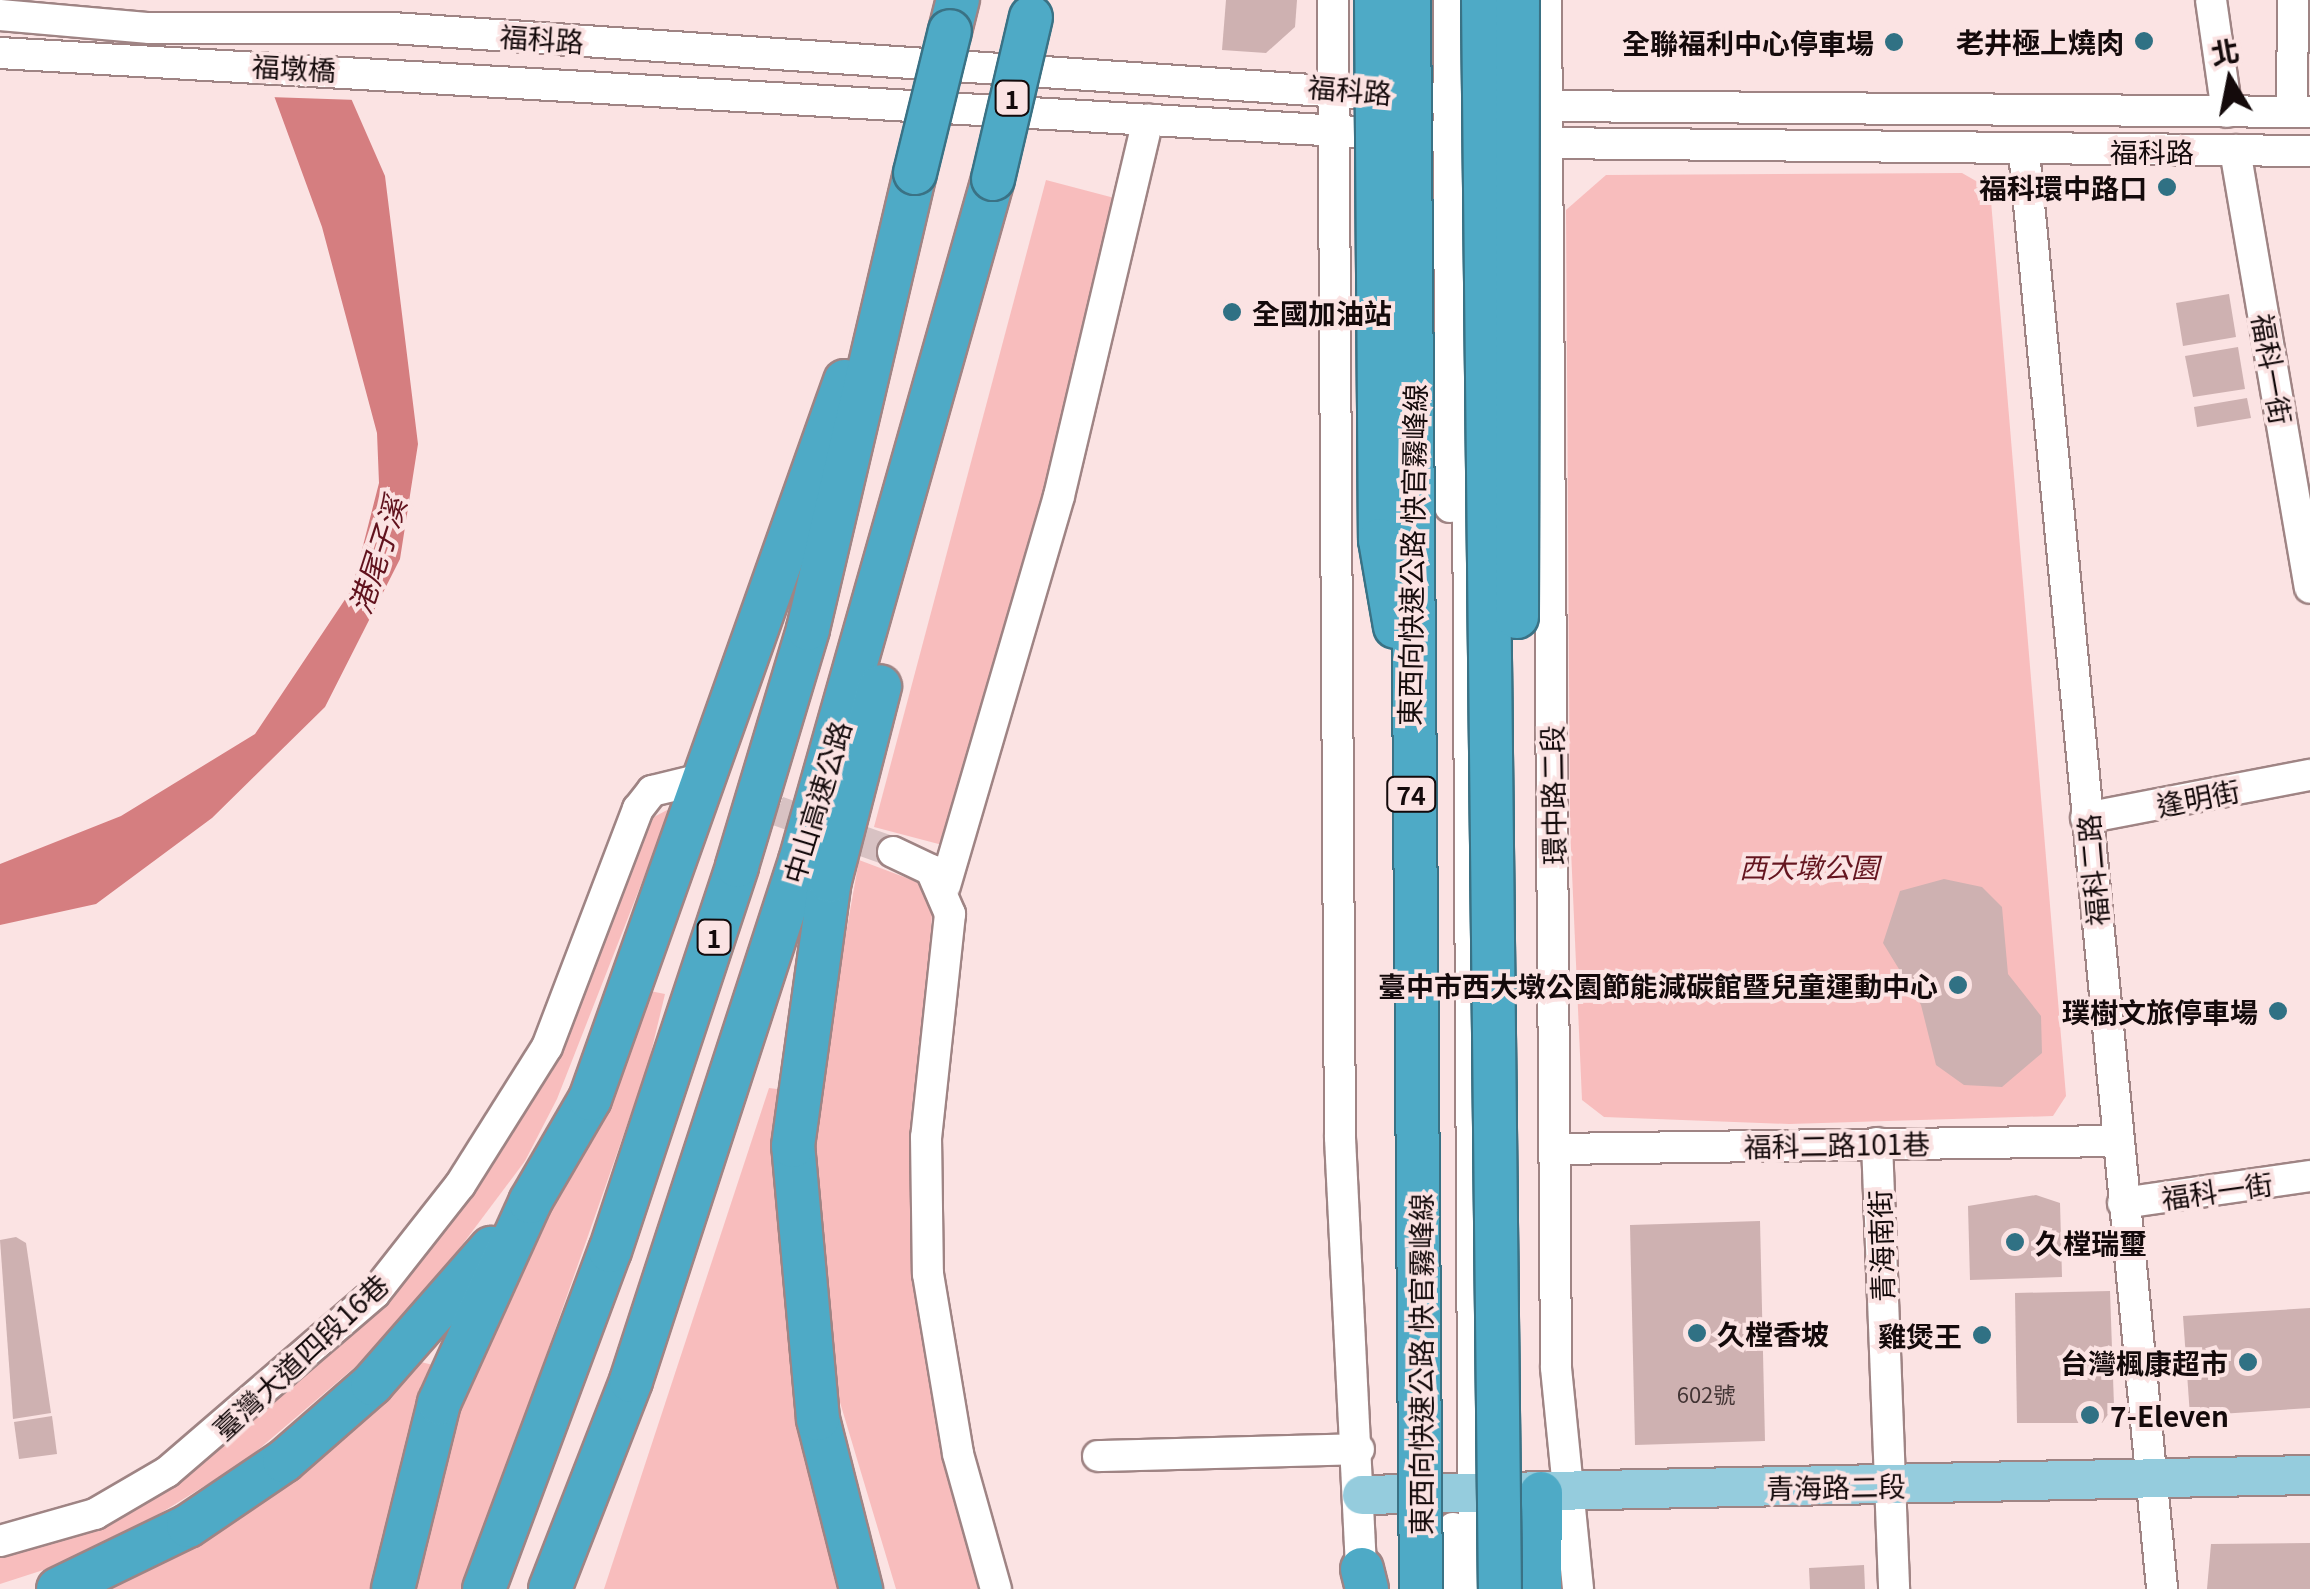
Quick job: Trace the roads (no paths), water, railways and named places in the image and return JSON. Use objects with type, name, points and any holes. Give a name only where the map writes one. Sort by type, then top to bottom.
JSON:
[{"type":"highway","name":"74","points":[[1376,0],[1380,540],[1408,702]]},
{"type":"highway","name":"東西向快速公路 快官霧峰線","points":[[1409,0],[1408,702],[1421,1589]]},
{"type":"highway","points":[[1483,0],[1500,1589]]},
{"type":"highway","points":[[1493,896],[1523,486],[1518,0]]},
{"type":"highway","name":"中山高速公路","points":[[550,1589],[630,1381],[800,861],[940,389],[1033,9]]},
{"type":"highway","name":"中山高速公路","points":[[484,1589],[610,1251],[737,866],[808,630],[889,269],[954,16]]},
{"type":"highway","points":[[393,1589],[439,1403],[530,1202],[590,1100],[889,269]]},
{"type":"highway","points":[[861,1589],[818,1420],[796,1251],[797,1086],[830,881],[920,536],[940,389]]},
{"type":"highway","points":[[58,1589],[188,1526],[330,1424],[530,1202]]},
{"type":"highway","points":[[818,1420],[882,1589]]},
{"type":"highway","points":[[1540,1589],[1559,1500]]},
{"type":"main road","name":"青海路二段","points":[[1362,1496],[1463,1495],[1559,1500],[1888,1484],[2310,1475]]},
{"type":"street","points":[[1333,0],[1337,127],[1340,1138],[1364,1584]]},
{"type":"street","points":[[1449,0],[1461,136],[1463,1495],[1453,1589]]},
{"type":"street","points":[[1460,98],[1472,0]]},
{"type":"street","name":"環中路二段","points":[[1546,0],[1558,1589]]},
{"type":"street","points":[[2211,0],[2228,112]]},
{"type":"street","points":[[2293,0],[2301,112]]},
{"type":"street","name":"福墩橋","points":[[0,15],[149,28],[392,28]]},
{"type":"street","name":"福科路","points":[[392,28],[1335,87],[1547,106],[2301,112]]},
{"type":"street","name":"福墩橋","points":[[0,53],[436,74]]},
{"type":"street","name":"福科路","points":[[436,74],[1546,142],[2024,152],[2310,151]]},
{"type":"street","points":[[996,1589],[958,1454],[928,1274],[926,1137],[945,886],[1059,496],[1148,119]]},
{"type":"street","name":"福科一街","points":[[2235,150],[2310,588]]},
{"type":"street","name":"福科二路","points":[[2024,152],[2162,1589]]},
{"type":"street","name":"逢明街","points":[[2086,818],[2310,776]]},
{"type":"street","name":"臺灣大道四段16巷","points":[[0,1542],[95,1514],[167,1472],[375,1293],[460,1185],[547,1046],[638,809],[652,790],[693,781]]},
{"type":"street","points":[[893,852],[945,886]]},
{"type":"street","name":"福科二路101巷","points":[[1556,1148],[2118,1140]]},
{"type":"street","name":"青海南街","points":[[1877,1143],[1894,1589]]},
{"type":"street","name":"福科一街","points":[[2123,1203],[2310,1176]]},
{"type":"street","points":[[1098,1456],[1359,1449]]},
{"type":"street","points":[[1463,1495],[1474,1589]]},
{"type":"street","points":[[1559,1500],[1578,1589]]},
{"type":"water","name":"港尾子溪","points":[[239,0],[308,0],[385,176],[418,444],[400,559],[325,707],[212,818],[96,904],[0,925],[0,864],[121,816],[255,734],[352,589],[379,483],[377,433],[322,227]]},
{"type":"tunnel","points":[[693,781],[893,852]]},
{"type":"place","name":"老井極上燒肉","points":[[2144,41]]},
{"type":"place","name":"全聯福利中心停車場","points":[[1894,42]]},
{"type":"place","name":"福科環中路口","points":[[2167,187]]},
{"type":"place","name":"全國加油站","points":[[1232,312]]},
{"type":"place","name":"臺中市西大墩公園節能減碳館暨兒童運動中心","points":[[1958,985]]},
{"type":"place","name":"璞樹文旅停車場","points":[[2278,1011]]},
{"type":"place","name":"久樘瑞璽","points":[[2015,1242]]},
{"type":"place","name":"久樘香坡","points":[[1697,1333]]},
{"type":"place","name":"雞煲王","points":[[1982,1335]]},
{"type":"place","name":"台灣楓康超市","points":[[2248,1362]]},
{"type":"place","name":"7-Eleven","points":[[2090,1415]]},
{"type":"park label","name":"西大墩公園","points":[[1809,866]]}]
